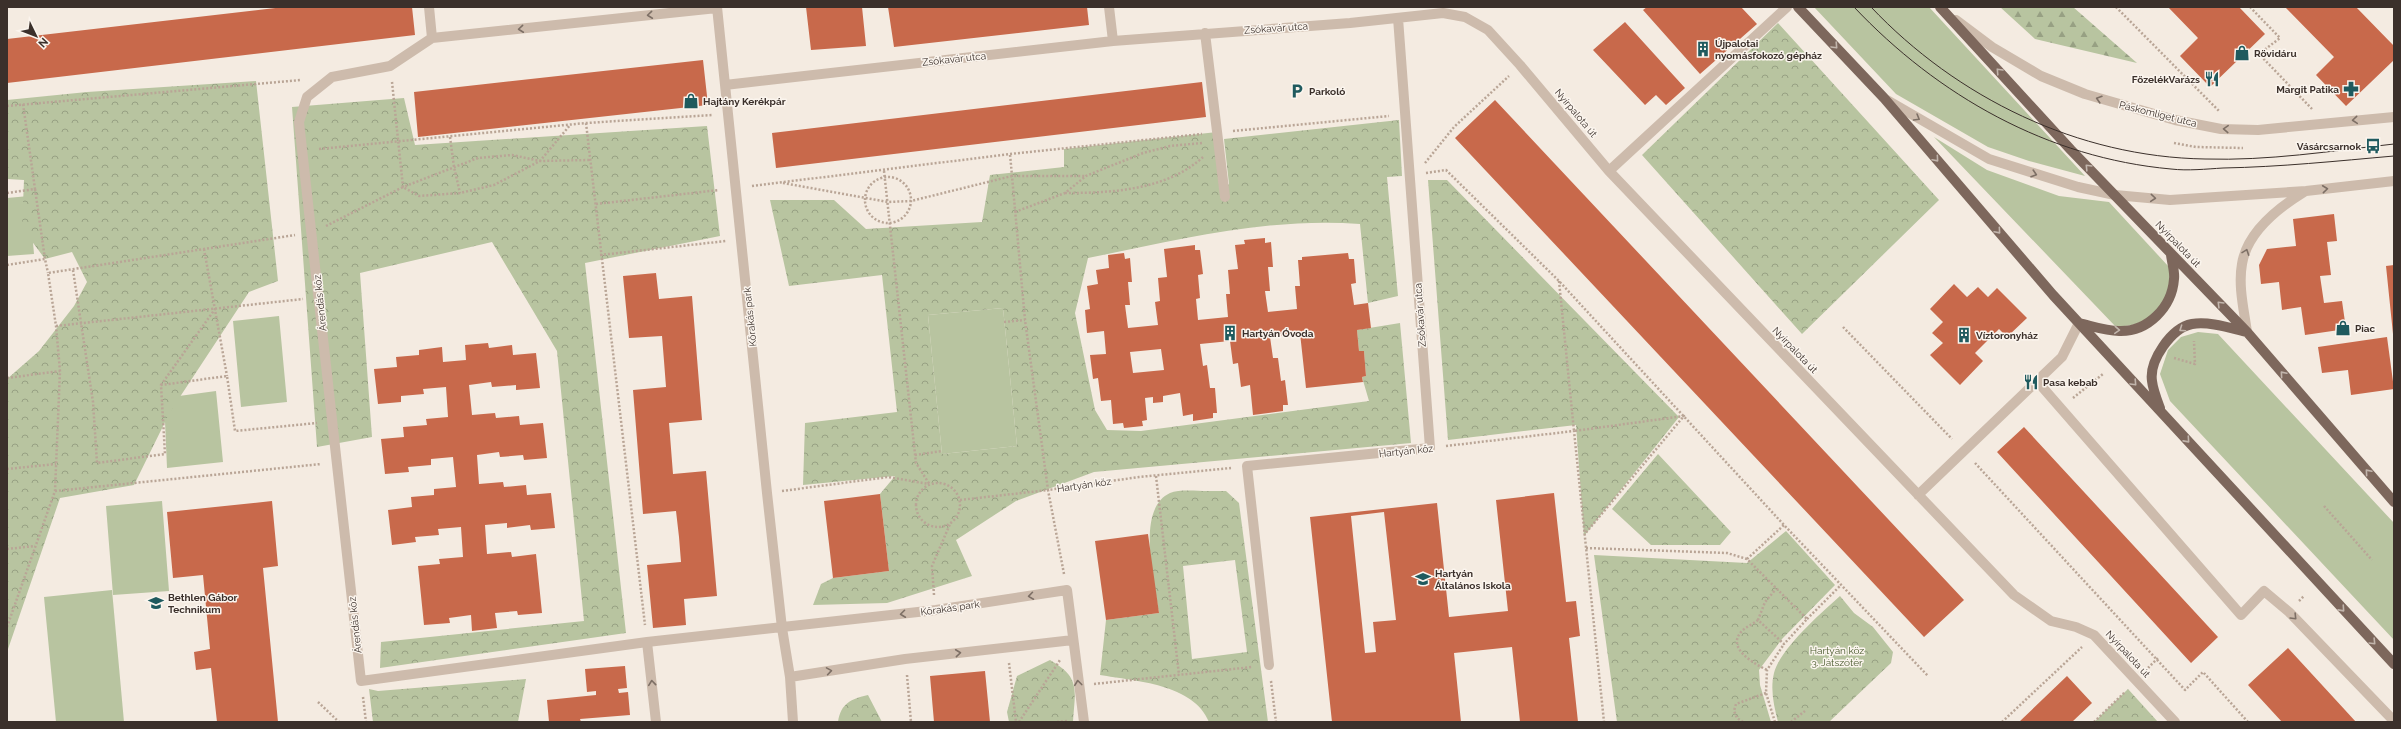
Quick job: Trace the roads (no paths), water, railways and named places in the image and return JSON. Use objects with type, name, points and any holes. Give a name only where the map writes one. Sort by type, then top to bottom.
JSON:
[{"type":"main road","points":[[1798,7],[1884,98],[2079,323],[2394,664]]},
{"type":"main road","name":"Nyírpalota út","points":[[1943,10],[2114,195],[2247,332],[2394,502]]},
{"type":"main road","points":[[2079,323],[2119,331],[2136,329],[2150,322],[2165,307],[2172,293],[2175,278],[2171,255]]},
{"type":"main road","points":[[2161,411],[2152,381],[2153,366],[2173,336],[2184,327],[2193,324],[2220,325],[2247,332]]},
{"type":"street","points":[[430,7],[432,38],[717,8]]},
{"type":"street","points":[[1109,7],[1113,41]]},
{"type":"street","points":[[1609,172],[1787,7]]},
{"type":"street","name":"Kőrakás park","points":[[717,8],[737,188],[767,493],[782,628],[790,677],[793,722]]},
{"type":"street","name":"Páskomliget utca","points":[[1943,10],[1992,47],[2041,76],[2085,94],[2175,120],[2221,129],[2258,130],[2394,117]]},
{"type":"street","name":"Nyírpalota út","points":[[1398,18],[1442,13],[1465,17],[1488,30],[1520,65],[1609,172],[2014,595],[2051,621],[2076,627],[2094,635],[2174,722]]},
{"type":"street","name":"Zsókavár utca","points":[[725,85],[1113,41],[1398,18],[1413,175],[1430,448]]},
{"type":"street","points":[[1205,33],[1224,197]]},
{"type":"street","name":"Árendás köz","points":[[361,681],[299,122],[307,97],[332,77],[390,66],[432,38]]},
{"type":"street","points":[[1884,98],[1989,159],[2078,187],[2114,195],[2170,200],[2306,191],[2394,181]]},
{"type":"street","points":[[2247,332],[2242,296],[2242,264],[2248,246],[2258,230],[2272,216],[2306,191]]},
{"type":"street","points":[[1918,495],[1963,450],[2062,357],[2079,323]]},
{"type":"street","points":[[2037,381],[2241,615],[2264,591],[2289,612],[2394,721]]},
{"type":"street","name":"Hartyán köz","points":[[1269,665],[1247,466],[1430,448]]},
{"type":"street","name":"Kőrakás park","points":[[361,681],[647,642],[936,610],[1067,590],[1073,640]]},
{"type":"street","points":[[790,677],[905,659],[1073,640],[1084,722]]},
{"type":"street","points":[[647,642],[656,722]]},
{"type":"tram line","points":[[1854,7],[1887,39],[1922,68],[1959,94],[1998,117],[2039,136],[2081,152],[2126,163],[2184,170],[2287,165],[2394,156]]},
{"type":"tram line","points":[[1871,7],[1905,40],[1942,69],[1981,95],[2023,116],[2066,134],[2111,147],[2158,156],[2229,159],[2300,155],[2394,144]]},
{"type":"place","name":"Újpalotai nyomásfokozó gépház","points":[[1703,49]]},
{"type":"place","name":"Rövidáru","points":[[2242,53]]},
{"type":"place","name":"FőzelékVarázs","points":[[2212,79]]},
{"type":"place","name":"Margit Patika","points":[[2351,89]]},
{"type":"place","name":"Parkoló","points":[[1297,91]]},
{"type":"place","name":"Hajtány Kerékpár","points":[[691,101]]},
{"type":"place","name":"Vásárcsarnok","points":[[2373,146]]},
{"type":"place","name":"Piac","points":[[2343,328]]},
{"type":"place","name":"Hartyán Óvoda","points":[[1230,333]]},
{"type":"place","name":"Víztoronyház","points":[[1964,335]]},
{"type":"place","name":"Pasa kebab","points":[[2031,382]]},
{"type":"place","name":"Hartyán Általános Iskola","points":[[1423,579]]},
{"type":"place","name":"Bethlen Gábor Technikum","points":[[156,603]]},
{"type":"park label","name":"Hartyán köz 3. Játszótér","points":[[1837,656]]}]
